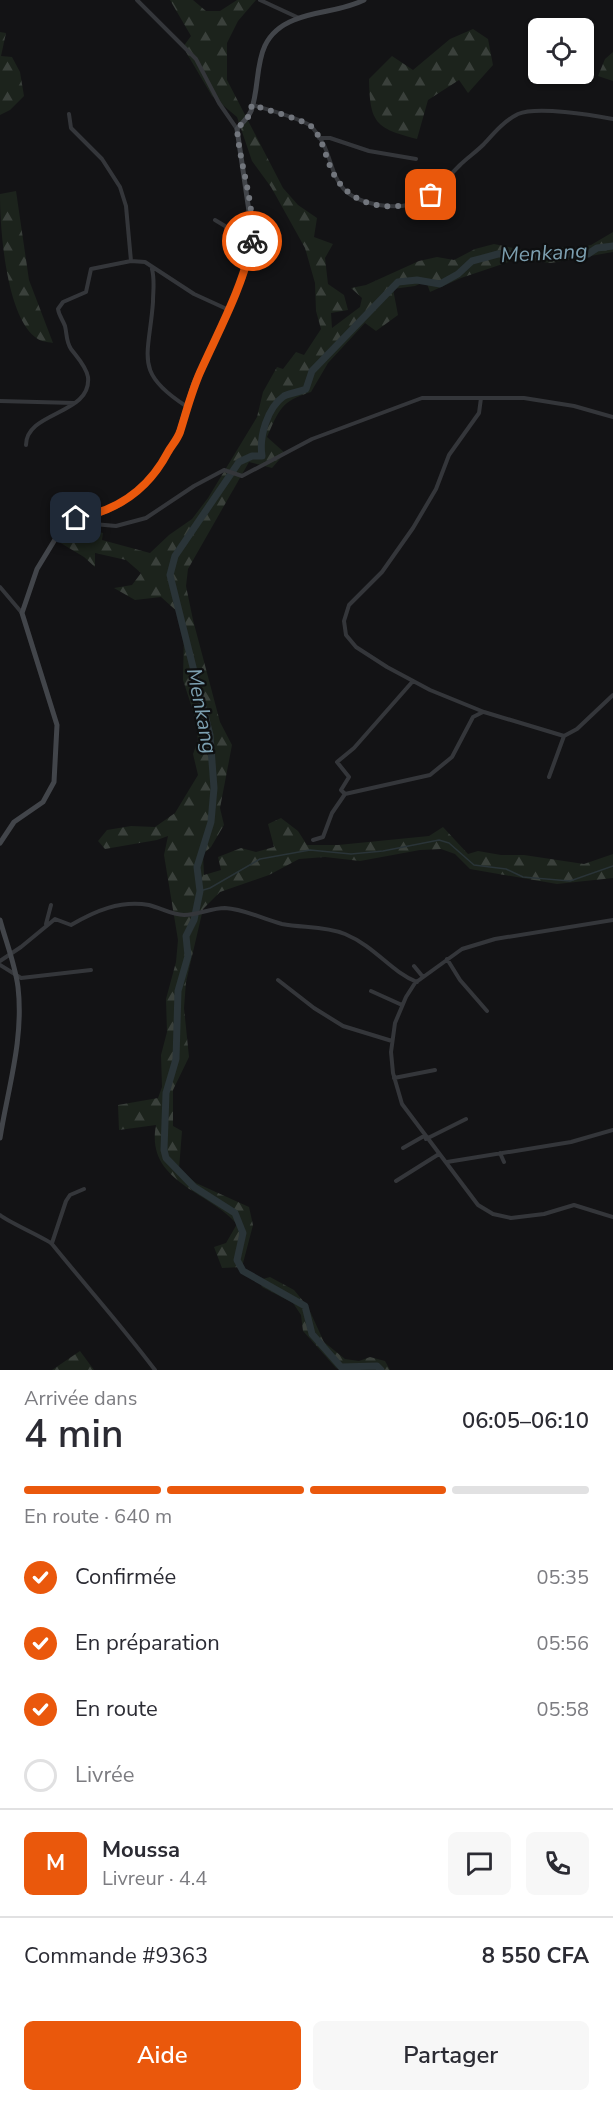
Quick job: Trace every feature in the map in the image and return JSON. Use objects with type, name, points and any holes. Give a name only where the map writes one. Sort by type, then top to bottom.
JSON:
[{"type":"street","points":[[22,614],[37,569],[65,523],[111,509],[143,486],[163,462],[177,438],[186,406],[239,289],[252,232],[237,129],[219,103],[196,59],[137,0]]},
{"type":"street","points":[[260,0],[299,18]]},
{"type":"street","points":[[237,129],[248,117],[258,66],[267,44],[286,25],[299,18],[342,10],[364,0]]},
{"type":"street","points":[[252,105],[304,122],[312,127],[319,138],[335,178],[350,195],[368,202],[398,207],[414,204],[431,195],[498,129],[518,114],[579,113],[613,119]]},
{"type":"street","points":[[69,114],[71,128],[102,159],[120,187],[126,206],[131,261]]},
{"type":"street","points":[[319,138],[330,138],[369,152],[417,159]]},
{"type":"street","points":[[215,220],[225,226],[247,258]]},
{"type":"street","points":[[26,445],[31,431],[42,419],[62,413],[82,394],[88,376],[70,347],[58,307],[86,292],[91,269],[131,261],[145,262],[194,294],[229,310]]},
{"type":"street","points":[[151,267],[155,283],[148,352],[149,371],[158,386],[186,406]]},
{"type":"street","points":[[65,523],[77,521],[116,526],[133,522],[155,514],[194,486],[224,470],[242,476],[312,439],[411,400],[481,398],[547,401],[613,417]]},
{"type":"street","points":[[481,398],[479,413],[449,455],[436,489],[413,528],[382,572],[353,600],[344,617],[346,635],[350,642],[413,681],[484,712],[564,736]]},
{"type":"street","points":[[0,401],[75,403]]},
{"type":"street","points":[[0,587],[22,614],[57,725],[54,786],[43,802],[14,822],[0,843]]},
{"type":"street","points":[[345,794],[341,790],[349,777],[337,762],[354,748],[413,681]]},
{"type":"street","points":[[549,777],[564,736],[577,729],[613,695]]},
{"type":"street","points":[[313,840],[324,836],[332,813],[345,794],[430,775],[452,757],[473,717],[484,712]]},
{"type":"street","points":[[46,924],[51,905]]},
{"type":"street","points":[[0,961],[55,919],[70,925],[98,910],[118,905],[146,905],[182,915],[210,909],[236,909],[281,923],[340,933],[371,948],[398,972],[418,982]]},
{"type":"street","points":[[0,920],[16,976],[19,1016],[17,1048],[0,1138]]},
{"type":"street","points":[[613,920],[495,939],[462,949],[409,990],[402,1005],[392,1041],[394,1078],[404,1110],[478,1205],[493,1214],[523,1217],[574,1205],[613,1217]]},
{"type":"street","points":[[447,960],[460,980],[487,1011]]},
{"type":"street","points":[[0,965],[16,976],[27,977],[91,970]]},
{"type":"street","points":[[414,966],[423,977]]},
{"type":"street","points":[[278,980],[314,1008],[343,1026],[392,1041]]},
{"type":"street","points":[[371,991],[402,1005]]},
{"type":"street","points":[[394,1078],[435,1070]]},
{"type":"street","points":[[403,1148],[465,1119]]},
{"type":"street","points":[[446,1162],[571,1142],[613,1130]]},
{"type":"street","points":[[500,1153],[504,1162]]},
{"type":"street","points":[[396,1181],[438,1154]]},
{"type":"street","points":[[52,1243],[66,1201],[70,1195],[84,1189]]},
{"type":"street","points":[[0,1215],[25,1231],[52,1243],[83,1283],[117,1319],[154,1370]]},
{"type":"green space","points":[[170,0],[193,0],[206,11],[220,11],[237,0],[256,0],[238,21],[227,43],[227,80],[283,188],[298,205],[317,218],[314,237],[333,244],[325,258],[328,284],[344,295],[348,310],[331,313],[332,328],[360,307],[362,298],[351,288],[366,285],[419,261],[437,257],[454,260],[475,249],[494,244],[528,251],[555,247],[574,248],[591,245],[613,232],[613,252],[551,263],[517,259],[461,278],[430,292],[426,281],[415,286],[393,289],[398,315],[376,331],[365,323],[328,363],[311,392],[293,399],[282,408],[267,437],[285,453],[272,468],[249,462],[188,569],[186,586],[193,620],[220,722],[232,745],[220,808],[224,825],[211,847],[203,854],[204,875],[221,870],[218,857],[241,848],[256,852],[274,847],[268,824],[281,818],[298,831],[307,845],[338,845],[429,836],[443,827],[468,854],[478,851],[584,864],[613,854],[613,878],[557,884],[470,869],[455,854],[441,849],[420,850],[360,861],[325,857],[299,859],[269,875],[220,892],[203,909],[186,982],[184,1008],[189,1057],[173,1090],[173,1126],[182,1131],[179,1169],[196,1183],[249,1207],[253,1225],[242,1267],[222,1268],[214,1247],[226,1243],[237,1224],[169,1173],[160,1160],[155,1144],[156,1125],[119,1130],[118,1105],[158,1098],[162,1087],[161,1055],[167,1032],[166,999],[176,962],[178,940],[164,855],[168,836],[105,849],[98,841],[107,830],[131,826],[155,827],[175,813],[198,775],[193,754],[198,740],[195,717],[183,680],[184,630],[180,614],[161,597],[135,600],[114,588],[132,585],[141,573],[126,560],[95,553],[95,567],[84,557],[59,542],[60,532],[79,527],[103,533],[102,540],[150,553],[169,535],[192,519],[208,498],[257,417],[263,392],[277,367],[283,369],[296,352],[304,355],[321,329],[316,311],[315,283],[305,248],[271,187],[252,161],[237,117],[212,96],[183,47],[191,36]]},
{"type":"green space","points":[[473,29],[488,39],[493,65],[468,93],[459,80],[428,100],[417,139],[384,127],[378,121],[371,105],[369,79],[392,56],[413,70],[450,39]]},
{"type":"green space","points":[[0,32],[6,33],[1,56],[12,57],[20,72],[24,96],[10,110],[0,115]]},
{"type":"green space","points":[[613,52],[613,81],[598,76],[605,59]]},
{"type":"green space","points":[[16,191],[29,280],[53,343],[37,338],[25,326],[11,291],[3,249],[0,194]]},
{"type":"green space","points":[[270,1277],[294,1290],[308,1307],[324,1342],[345,1359],[359,1361],[370,1357],[385,1361],[390,1370],[340,1370],[336,1368],[303,1331],[301,1315],[293,1303],[262,1287],[259,1280]]},
{"type":"green space","points":[[80,1351],[94,1370],[52,1370]]},
{"type":"waterway","name":"Menkang","points":[[381,1370],[377,1366],[341,1367],[312,1334],[305,1306],[243,1271],[237,1260],[243,1233],[235,1213],[194,1187],[166,1158],[164,1150],[166,1093],[176,1059],[178,991],[188,956],[186,936],[194,920],[200,891],[197,867],[211,822],[214,788],[210,735],[170,575],[175,556],[239,462],[252,456],[262,456],[265,423],[278,401],[284,396],[306,389],[312,371],[398,282],[417,280],[440,284],[458,274],[472,261],[498,254],[588,254],[597,248],[613,246]]},
{"type":"waterway","points":[[200,891],[210,888],[260,859],[310,850],[351,854],[383,851],[439,840],[449,843],[474,865],[506,869],[523,877],[570,881],[613,866]]},
{"type":"way so far","points":[[252,241],[250,203],[240,164],[237,129],[248,117],[252,105],[304,122],[312,127],[325,150],[335,178],[350,195],[379,205],[398,207],[423,201],[431,195]]},
{"type":"route","points":[[76,518],[99,514],[121,504],[152,477],[163,462],[177,438],[195,383],[239,289],[252,241]]}]
